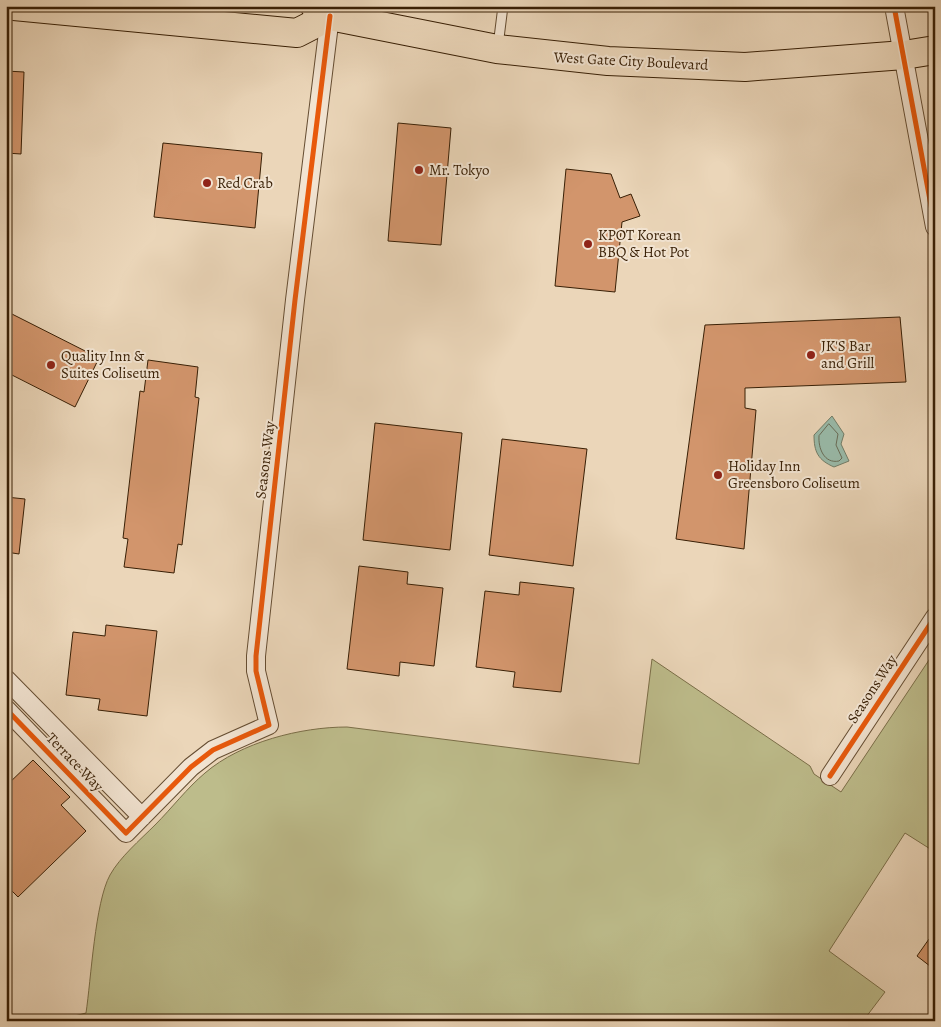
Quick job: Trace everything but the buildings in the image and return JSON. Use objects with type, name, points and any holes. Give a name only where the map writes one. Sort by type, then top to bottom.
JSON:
[{"type":"main road","points":[[14,6],[297,33],[323,11]]},
{"type":"main road","name":"West Gate City Boulevard","points":[[323,11],[497,49],[599,60],[745,67],[904,55],[935,50]]},
{"type":"street","points":[[894,6],[904,55],[924,180],[935,227]]},
{"type":"street","name":"Seasons Way","points":[[126,833],[191,767],[212,750],[269,725],[256,671],[256,656],[295,300],[323,11]]},
{"type":"street","name":"Seasons Way","points":[[830,776],[935,617]]},
{"type":"street","name":"Terrace Way","points":[[6,678],[142,817]]},
{"type":"street","name":"Terrace Way","points":[[6,709],[126,833]]},
{"type":"lane","points":[[497,49],[503,6]]},
{"type":"shaded area","points":[[935,651],[935,852],[905,833],[829,951],[885,992],[863,1021],[55,1021],[86,1013],[97,922],[105,887],[114,868],[198,779],[220,762],[254,745],[291,733],[347,727],[639,764],[652,659],[810,766],[814,774],[841,792]]},
{"type":"water","points":[[832,416],[844,434],[841,444],[849,461],[834,467],[818,455],[814,441],[814,435]]},
{"type":"cycle path","points":[[894,6],[935,227]]},
{"type":"cycle path","points":[[6,709],[126,833],[191,767],[213,750],[269,725],[256,671],[256,656],[295,300],[330,16]]},
{"type":"cycle path","points":[[830,776],[935,617]]},
{"type":"place","name":"Mr. Tokyo","points":[[419,170]]},
{"type":"place","name":"Red Crab","points":[[207,183]]},
{"type":"place","name":"KPOT Korean BBQ & Hot Pot","points":[[588,244]]},
{"type":"place","name":"JK'S Bar and Grill","points":[[811,355]]},
{"type":"place","name":"Quality Inn & Suites Coliseum","points":[[51,365]]},
{"type":"place","name":"Holiday Inn Greensboro Coliseum","points":[[718,475]]}]
